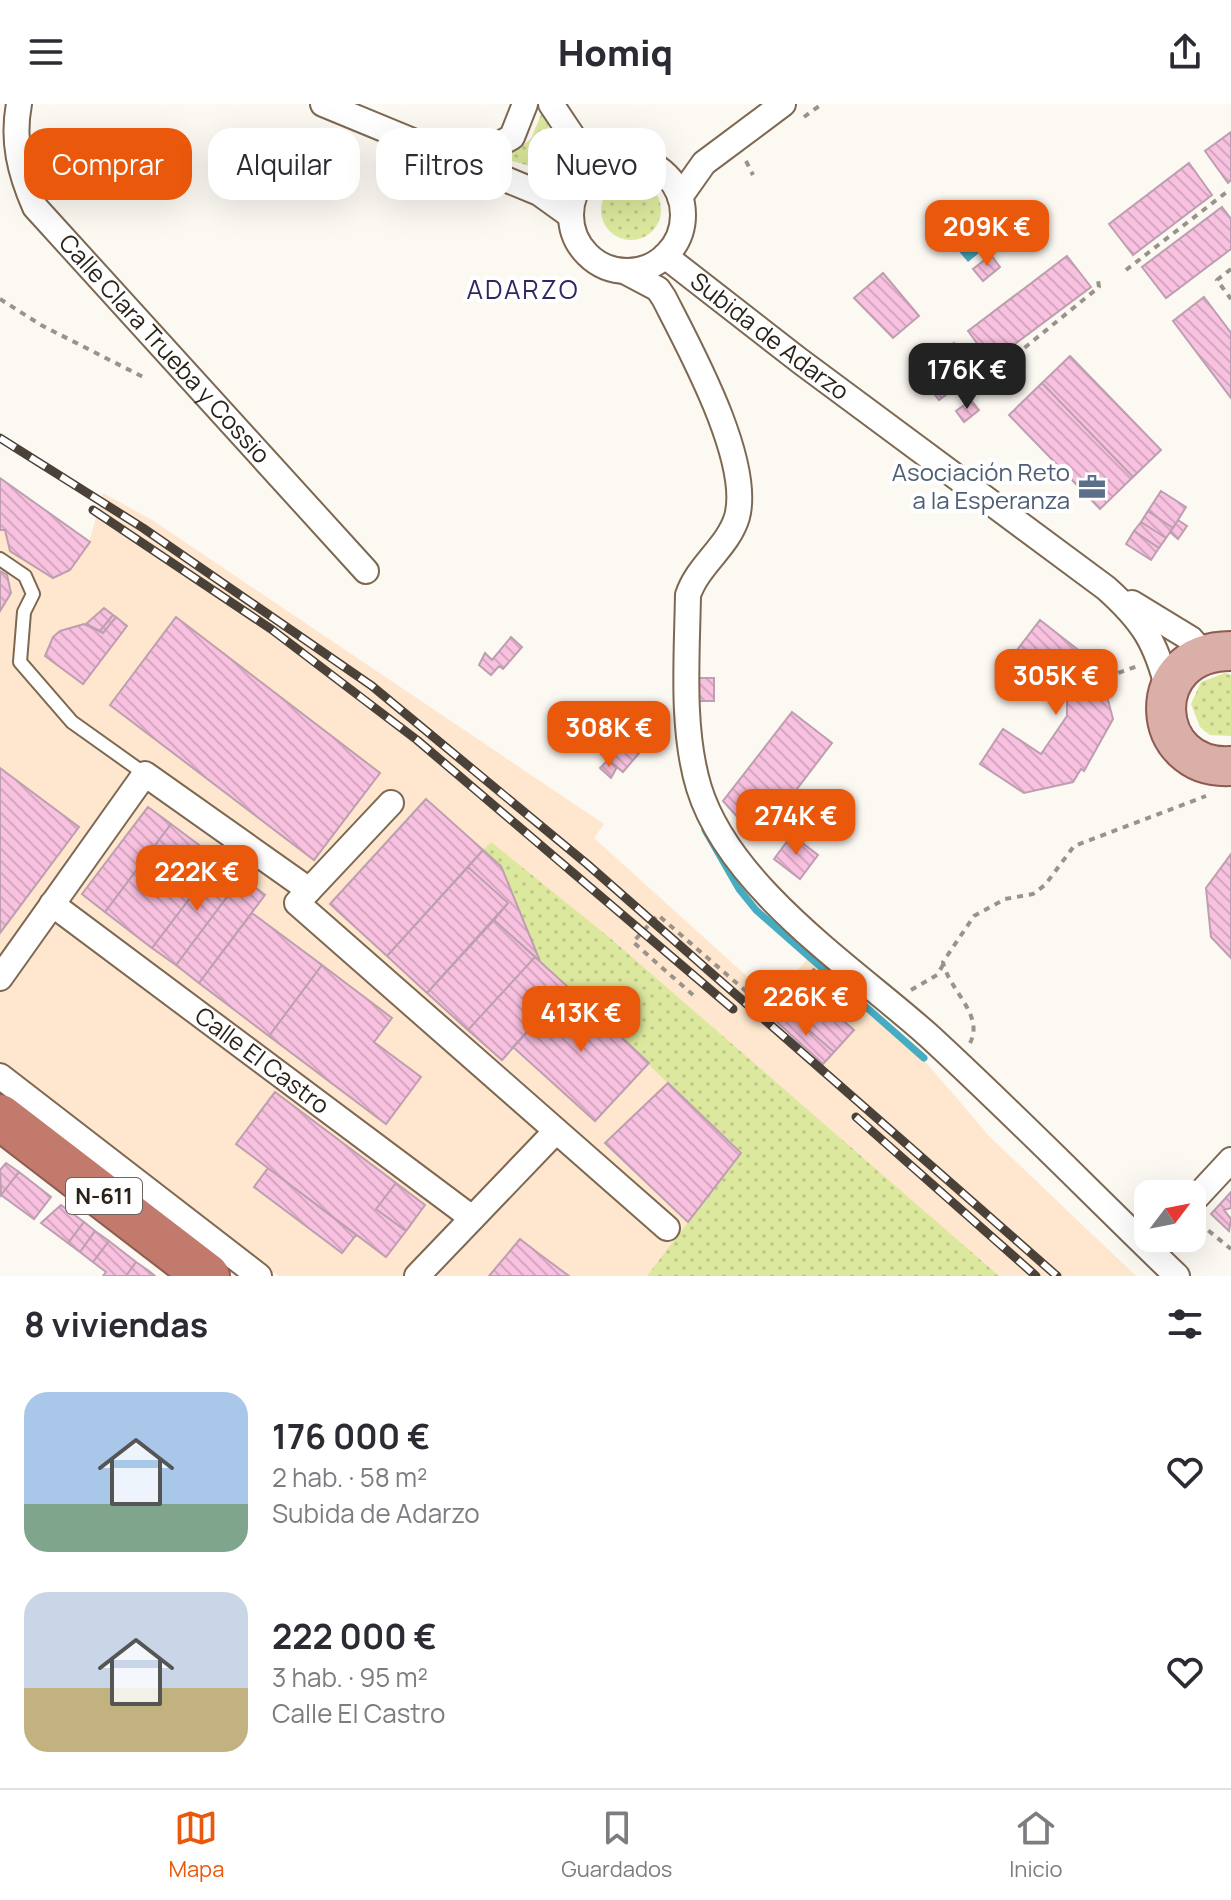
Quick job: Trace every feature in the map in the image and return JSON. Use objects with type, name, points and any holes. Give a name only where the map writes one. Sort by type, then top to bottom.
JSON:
[{"type":"highway","name":"N-611","points":[[0,1117],[206,1276]]},
{"type":"main road","points":[[1219,645],[1179,671],[1168,690],[1166,717],[1176,742],[1224,777]]},
{"type":"street","name":"Calle Clara Trueba y Cossio","points":[[19,104],[17,153],[23,179],[35,207],[366,571]]},
{"type":"street","points":[[323,104],[383,128]]},
{"type":"street","points":[[512,137],[525,104]]},
{"type":"street","points":[[551,104],[567,128]]},
{"type":"street","points":[[680,197],[704,163],[783,104]]},
{"type":"street","points":[[666,168],[704,163]]},
{"type":"street","points":[[624,271],[653,265],[665,256],[682,228],[680,197],[666,176]]},
{"type":"street","points":[[549,200],[571,216]]},
{"type":"street","points":[[576,200],[571,216],[574,233],[593,259],[658,289],[664,298],[714,398],[738,480],[739,501],[731,529],[697,576],[688,595],[693,761],[709,814],[722,836],[776,905],[930,1037],[1134,1225]]},
{"type":"street","name":"Subida de Adarzo","points":[[665,256],[800,361],[1106,588],[1137,616],[1151,638],[1168,690]]},
{"type":"street","name":"Subida de Adarzo","points":[[1106,588],[1191,639],[1219,645]]},
{"type":"street","points":[[0,978],[145,774],[303,896],[556,1131],[667,1228]]},
{"type":"street","points":[[303,896],[391,803]]},
{"type":"street","name":"Calle El Castro","points":[[52,904],[472,1218]]},
{"type":"street","points":[[0,1076],[259,1276]]},
{"type":"street","points":[[417,1276],[556,1131]]},
{"type":"street","points":[[1206,1194],[1231,1160]]},
{"type":"street","points":[[1160,1252],[1177,1276]]},
{"type":"lane","points":[[0,559],[25,576],[33,594],[24,612],[20,662],[72,722],[145,774]]},
{"type":"path","points":[[1126,270],[1228,191]]},
{"type":"path","points":[[1231,269],[1217,280],[1231,299]]},
{"type":"path","points":[[1006,363],[1099,287],[1098,280]]},
{"type":"path","points":[[0,299],[41,325],[143,377]]},
{"type":"path","points":[[1107,677],[1141,665]]},
{"type":"path","points":[[911,990],[937,975],[948,950],[974,916],[1005,899],[1033,894],[1045,885],[1074,846],[1204,796],[1224,777]]},
{"type":"path","points":[[693,995],[633,942],[658,915],[770,1012],[794,984],[803,983]]},
{"type":"path","points":[[943,965],[946,978],[967,1006],[973,1021],[969,1043]]},
{"type":"path","points":[[1206,1224],[1231,1249]]},
{"type":"shaded area","points":[[0,485],[89,542],[103,493],[152,520],[604,824],[594,838],[773,1000],[808,958],[918,1053],[990,1137],[1136,1276],[278,1276],[0,1062]]},
{"type":"green space","points":[[542,112],[549,128],[535,128]]},
{"type":"green space","points":[[528,141],[528,165],[512,161],[512,154]]},
{"type":"green space","points":[[603,200],[659,200],[659,222],[643,238],[619,238],[603,222]]},
{"type":"green space","points":[[1225,673],[1231,675],[1231,736],[1210,735],[1200,727],[1191,704],[1201,682]]},
{"type":"green space","points":[[491,842],[610,938],[999,1276],[647,1276],[741,1153],[540,961],[501,867],[483,850]]},
{"type":"water","points":[[962,221],[985,248],[968,262],[945,235]]},
{"type":"water","points":[[576,709],[591,722],[566,751],[551,738]]},
{"type":"building","points":[[1231,132],[1231,180],[1228,183],[1205,151]]},
{"type":"building","points":[[1189,163],[1212,195],[1133,255],[1109,224]]},
{"type":"building","points":[[1222,207],[1231,219],[1231,249],[1166,298],[1142,267]]},
{"type":"building","points":[[991,255],[1000,267],[983,281],[973,269]]},
{"type":"building","points":[[1067,256],[1091,287],[991,362],[968,331]]},
{"type":"building","points":[[883,273],[919,316],[893,338],[854,298]]},
{"type":"building","points":[[1204,297],[1231,333],[1231,398],[1173,321]]},
{"type":"building","points":[[954,343],[975,373],[939,400],[917,371]]},
{"type":"building","points":[[1070,356],[1161,450],[1133,477],[1042,383]]},
{"type":"building","points":[[1042,383],[1133,477],[1100,509],[1009,415]]},
{"type":"building","points":[[971,400],[979,410],[964,422],[956,411]]},
{"type":"building","points":[[0,478],[90,542],[70,570],[53,578],[10,551],[5,530],[0,530]]},
{"type":"building","points":[[1161,491],[1186,507],[1173,528],[1148,511]]},
{"type":"building","points":[[1148,511],[1173,528],[1166,538],[1141,522]]},
{"type":"building","points":[[1178,520],[1187,526],[1178,539],[1170,532]]},
{"type":"building","points":[[1141,522],[1166,538],[1159,548],[1134,531]]},
{"type":"building","points":[[1134,531],[1159,548],[1151,560],[1126,544]]},
{"type":"building","points":[[0,571],[7,575],[11,593],[0,611]]},
{"type":"building","points":[[104,608],[113,615],[100,631],[86,624]]},
{"type":"building","points":[[113,615],[116,617],[103,633],[100,631]]},
{"type":"building","points":[[116,617],[127,626],[83,684],[45,656],[53,637],[60,631],[84,624],[103,633]]},
{"type":"building","points":[[176,617],[380,773],[314,860],[110,705]]},
{"type":"building","points":[[1040,620],[1099,666],[1113,719],[1084,771],[1081,769],[1073,782],[1024,793],[980,764],[1003,729],[1041,754],[1067,716],[1067,695],[1020,662],[1022,660],[1014,654]]},
{"type":"building","points":[[511,637],[522,647],[503,669],[499,666],[491,675],[479,665],[485,653],[492,660]]},
{"type":"building","points":[[698,678],[714,678],[714,701],[697,701]]},
{"type":"building","points":[[792,712],[832,743],[758,840],[723,801]]},
{"type":"building","points":[[626,724],[649,743],[640,752],[618,733]]},
{"type":"building","points":[[618,733],[640,752],[623,772],[601,754]]},
{"type":"building","points":[[608,760],[617,767],[611,778],[600,768]]},
{"type":"building","points":[[0,768],[79,827],[0,933]]},
{"type":"building","points":[[426,799],[483,850],[387,956],[330,904]]},
{"type":"building","points":[[148,807],[171,824],[105,912],[82,894]]},
{"type":"building","points":[[171,824],[219,860],[152,948],[105,912]]},
{"type":"building","points":[[792,835],[818,855],[800,879],[774,859]]},
{"type":"building","points":[[483,850],[501,866],[540,961],[494,920],[508,903],[468,867]]},
{"type":"building","points":[[1231,854],[1231,958],[1211,937],[1206,888]]},
{"type":"building","points":[[219,860],[242,877],[176,965],[152,948]]},
{"type":"building","points":[[468,867],[508,903],[427,993],[387,956]]},
{"type":"building","points":[[242,877],[265,895],[199,983],[176,965]]},
{"type":"building","points":[[252,913],[322,965],[269,1036],[199,983]]},
{"type":"building","points":[[494,920],[535,957],[468,1030],[427,993]]},
{"type":"building","points":[[535,957],[568,987],[502,1060],[468,1030]]},
{"type":"building","points":[[322,965],[392,1018],[374,1042],[421,1077],[386,1124],[269,1036]]},
{"type":"building","points":[[568,987],[649,1063],[595,1121],[513,1047]]},
{"type":"building","points":[[806,988],[854,1030],[834,1052],[787,1011]]},
{"type":"building","points":[[787,1011],[834,1052],[823,1064],[777,1022]]},
{"type":"building","points":[[668,1083],[741,1153],[688,1222],[605,1143]]},
{"type":"building","points":[[275,1092],[396,1183],[376,1209],[406,1231],[386,1257],[236,1144]]},
{"type":"building","points":[[6,1163],[19,1172],[1,1195],[0,1170]]},
{"type":"building","points":[[268,1168],[356,1235],[342,1253],[254,1187]]},
{"type":"building","points":[[19,1172],[51,1197],[34,1219],[1,1195]]},
{"type":"building","points":[[396,1183],[425,1205],[406,1231],[376,1209]]},
{"type":"building","points":[[1231,1192],[1231,1208],[1224,1210],[1231,1219],[1229,1231],[1211,1214]]},
{"type":"building","points":[[61,1205],[84,1222],[68,1243],[41,1223]]},
{"type":"building","points":[[84,1222],[95,1231],[80,1252],[68,1243]]},
{"type":"building","points":[[95,1231],[109,1241],[93,1262],[80,1252]]},
{"type":"building","points":[[520,1239],[538,1253],[569,1276],[489,1276]]},
{"type":"building","points":[[109,1241],[136,1262],[126,1276],[103,1276],[106,1272],[93,1262]]},
{"type":"building","points":[[136,1262],[149,1271],[155,1276],[126,1276]]},
{"type":"waterway","points":[[705,830],[739,889],[756,910],[924,1058]]},
{"type":"railway","points":[[0,438],[143,528],[372,686],[587,864],[1057,1276]]},
{"type":"railway","points":[[93,510],[271,629],[417,740],[733,1009]]},
{"type":"railway","points":[[856,1117],[1036,1276]]},
{"type":"place","name":"Asociación Reto a la Esperanza","points":[[1092,487]]},
{"type":"district","name":"ADARZO","points":[[523,290]]}]
